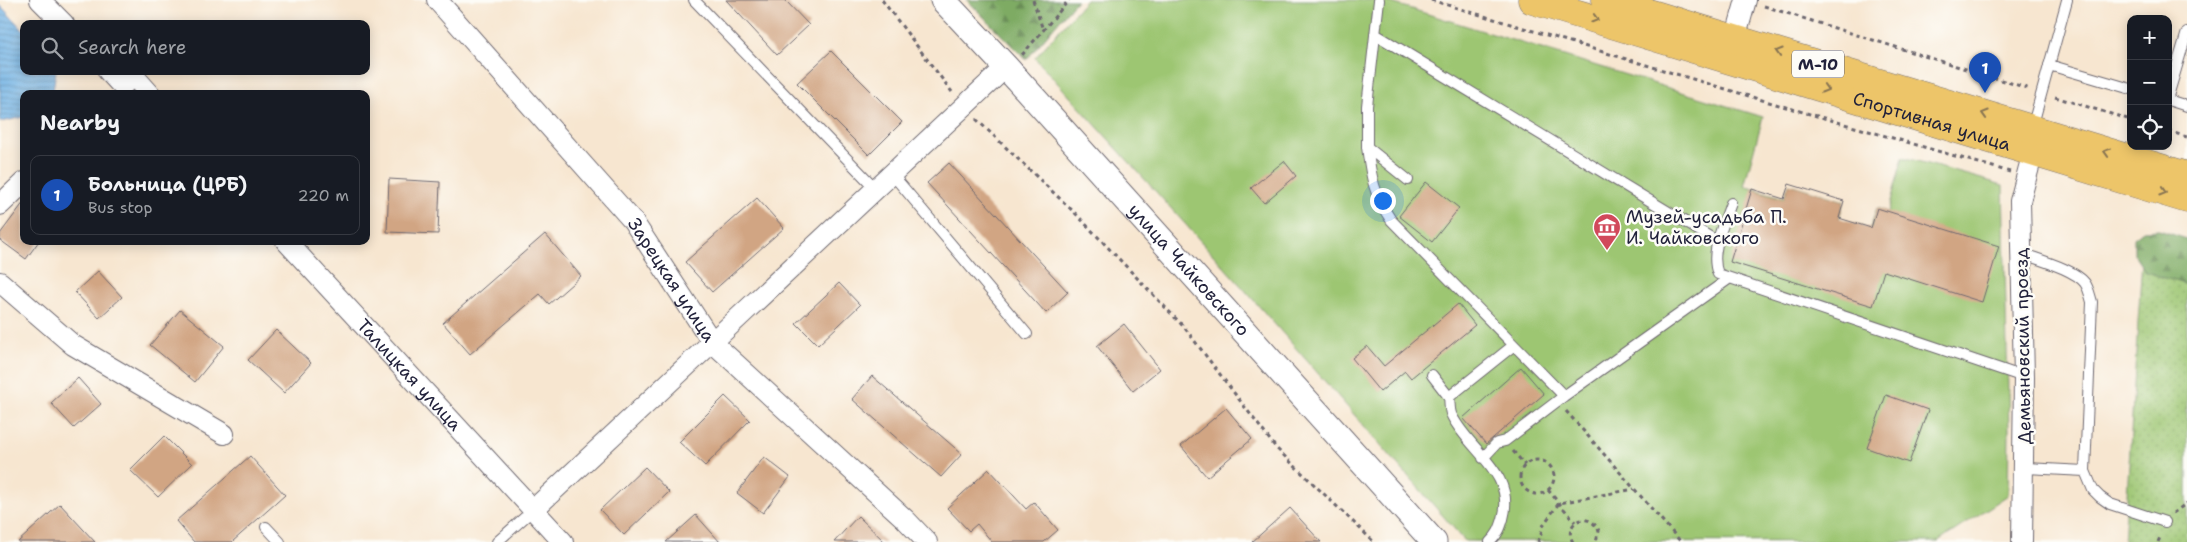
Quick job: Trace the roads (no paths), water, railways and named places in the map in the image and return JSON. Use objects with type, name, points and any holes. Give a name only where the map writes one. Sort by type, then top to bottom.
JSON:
[{"type":"highway","name":"Спортивная улица","points":[[1532,0],[2030,153],[2187,199]]},
{"type":"highway","name":"Спортивная улица","points":[[1606,0],[1735,39],[2030,153],[2187,176]]},
{"type":"street","points":[[40,0],[60,20]]},
{"type":"street","name":"Зарецкая улица","points":[[437,0],[633,221],[712,342],[905,519],[927,542]]},
{"type":"street","name":"улица Чайковского","points":[[943,0],[1013,62],[1434,542]]},
{"type":"street","points":[[1735,39],[1751,2]]},
{"type":"street","points":[[533,510],[1013,62]]},
{"type":"street","points":[[110,75],[119,90],[133,76],[146,90]]},
{"type":"street","name":"Демьяновский проезд","points":[[2022,542],[2024,378],[2020,201],[2030,153]]},
{"type":"street","points":[[0,205],[20,186]]},
{"type":"street","name":"Талицкая улица","points":[[290,245],[563,542]]},
{"type":"street","points":[[0,282],[73,345],[224,434]]},
{"type":"lane","points":[[694,0],[876,189]]},
{"type":"lane","points":[[1379,0],[1367,106],[1367,147],[1372,181],[1378,201],[1391,220],[1514,345],[1561,398]]},
{"type":"lane","points":[[2030,153],[2042,93],[2067,0]]},
{"type":"lane","points":[[2172,83],[2187,32]]},
{"type":"lane","points":[[1375,34],[1718,242]]},
{"type":"lane","points":[[2049,65],[2127,88]]},
{"type":"lane","points":[[2172,101],[2187,106]]},
{"type":"lane","points":[[1367,147],[1408,180]]},
{"type":"lane","points":[[892,174],[1027,334]]},
{"type":"lane","points":[[1731,203],[1718,242],[1714,265],[1718,274],[2024,378]]},
{"type":"lane","points":[[2022,253],[2077,276],[2090,292],[2092,302],[2085,471],[2093,490],[2110,504],[2164,522]]},
{"type":"lane","points":[[1483,458],[1497,443],[1505,441],[1561,398],[1730,278]]},
{"type":"lane","points":[[1449,397],[1514,345]]},
{"type":"lane","points":[[1432,375],[1449,397],[1451,416],[1496,473],[1505,492],[1505,512],[1499,533],[1490,542]]},
{"type":"lane","points":[[2024,468],[2085,471]]},
{"type":"lane","points":[[497,542],[533,510]]},
{"type":"lane","points":[[266,527],[280,542]]},
{"type":"water","points":[[0,5],[20,27],[20,75],[55,75],[53,90],[20,90],[20,118],[0,122]]},
{"type":"place","name":"Больница (ЦРБ)","points":[[1985,93]]},
{"type":"place","name":"Музей-усадьба П. И. Чайковского","points":[[1607,251]]}]
